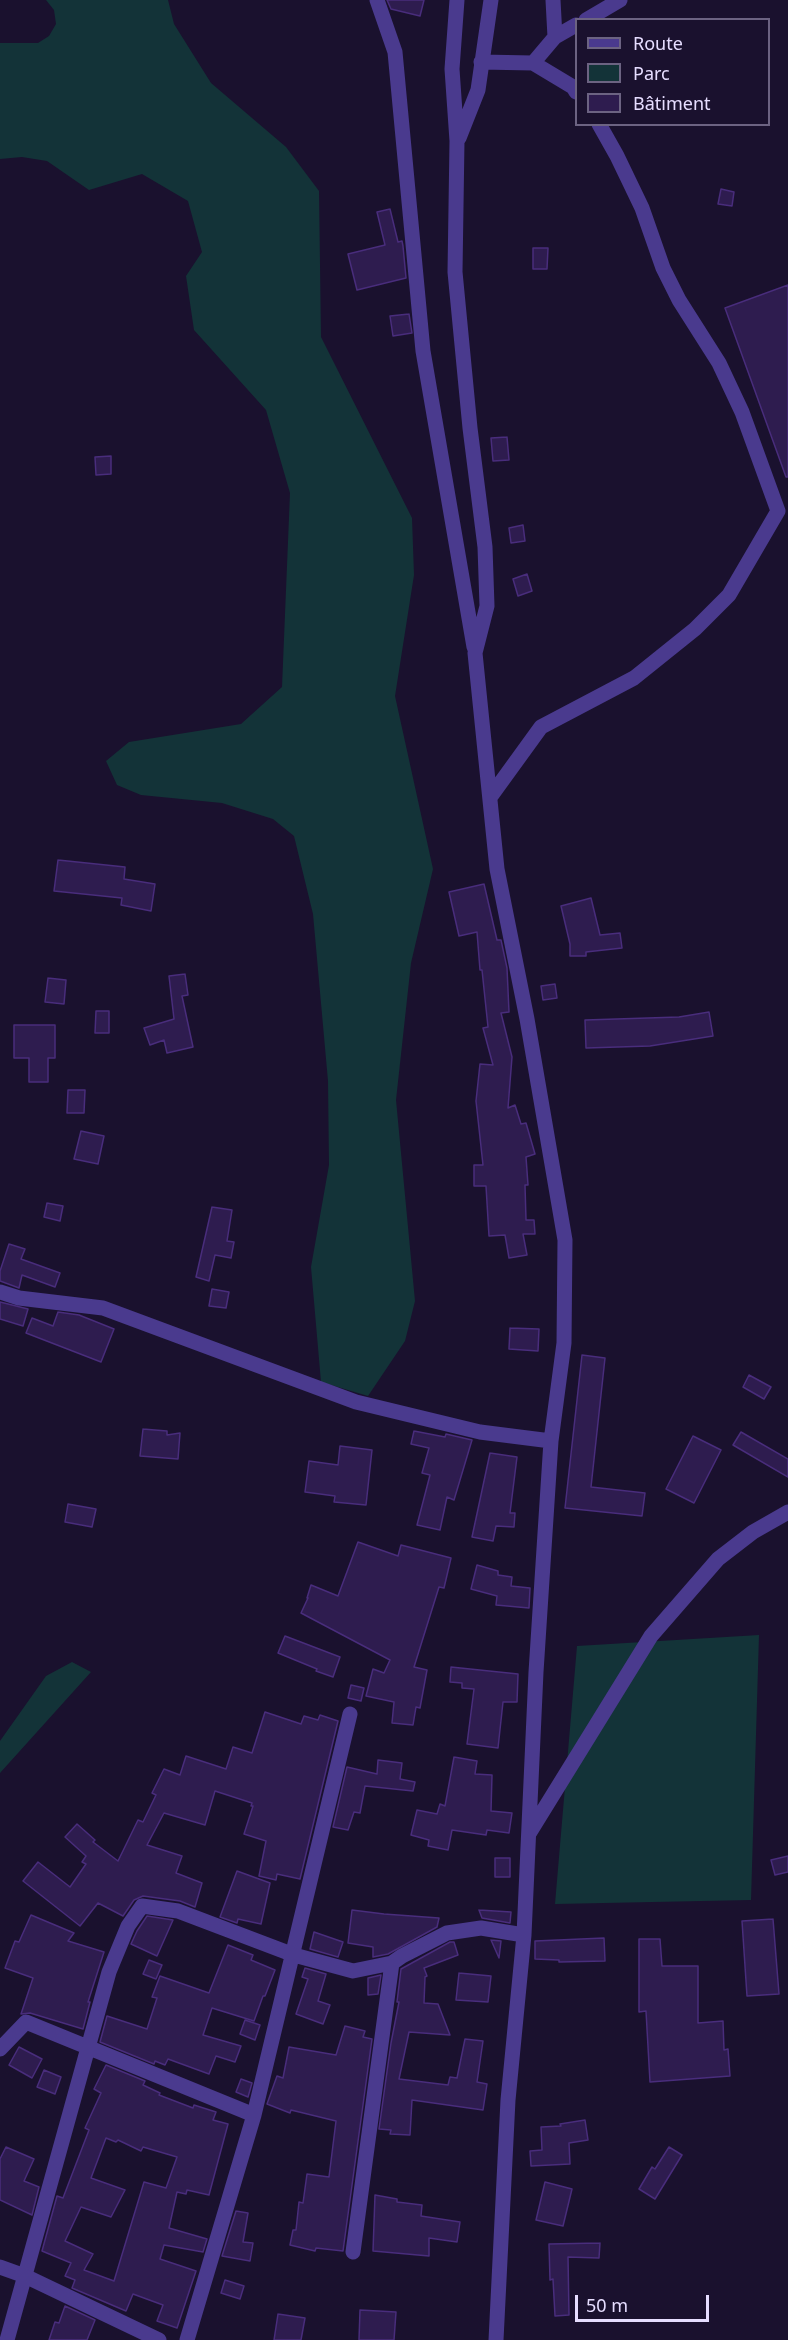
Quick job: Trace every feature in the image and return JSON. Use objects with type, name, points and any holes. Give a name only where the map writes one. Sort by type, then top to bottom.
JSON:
[{"type":"street","points":[[377,0],[395,52],[423,351],[475,652],[497,869],[527,1019],[565,1240],[564,1344],[550,1441],[524,1935],[508,2100],[496,2340]]},
{"type":"street","points":[[457,0],[452,69],[458,141],[455,272],[485,558],[487,606],[475,652]]},
{"type":"street","points":[[458,141],[478,90],[490,0]]},
{"type":"street","points":[[553,0],[555,37]]},
{"type":"street","points":[[589,18],[620,0]]},
{"type":"street","points":[[533,63],[555,37],[575,26]]},
{"type":"street","points":[[481,62],[533,63],[575,90]]},
{"type":"street","points":[[491,796],[541,727],[634,678],[695,629],[729,595],[783,510],[719,363],[679,300],[663,268],[637,198],[600,126]]},
{"type":"street","points":[[0,1292],[19,1298],[103,1308],[356,1402],[480,1432],[550,1441]]},
{"type":"street","points":[[529,1834],[651,1636],[718,1559],[753,1532],[788,1512]]},
{"type":"street","points":[[187,2340],[254,2115],[350,1714]]},
{"type":"street","points":[[7,2340],[90,2048],[109,1972],[128,1926],[142,1906],[178,1911],[294,1955],[353,1971],[392,1964],[402,1956],[447,1933],[481,1928],[524,1935]]},
{"type":"street","points":[[353,2252],[392,1964]]},
{"type":"street","points":[[0,2049],[26,2022],[254,2115]]},
{"type":"street","points":[[0,2267],[25,2276],[159,2340]]},
{"type":"green space","points":[[46,0],[168,0],[174,24],[211,83],[286,147],[319,191],[321,337],[412,518],[414,575],[395,696],[433,869],[411,963],[396,1100],[415,1301],[405,1341],[368,1396],[321,1382],[311,1267],[329,1165],[328,1081],[313,914],[294,836],[273,819],[222,803],[141,795],[117,785],[106,761],[129,742],[241,724],[282,687],[290,493],[266,410],[194,330],[186,276],[202,252],[188,201],[142,174],[89,190],[47,161],[22,157],[0,159],[0,43],[38,43],[49,36],[56,24],[54,10]]},
{"type":"green space","points":[[759,1635],[751,1900],[555,1904],[577,1646]]},
{"type":"green space","points":[[72,1662],[91,1672],[0,1773],[0,1741],[46,1676]]},
{"type":"building","points":[[387,0],[424,0],[420,16],[391,9]]},
{"type":"building","points":[[721,189],[734,192],[732,206],[718,204]]},
{"type":"building","points":[[390,209],[398,242],[402,241],[406,278],[357,290],[348,254],[385,245],[377,212]]},
{"type":"building","points":[[533,248],[548,248],[547,269],[533,269]]},
{"type":"building","points":[[788,285],[788,477],[786,477],[725,308]]},
{"type":"building","points":[[409,314],[412,333],[393,336],[390,316]]},
{"type":"building","points":[[507,437],[509,460],[493,461],[491,438]]},
{"type":"building","points":[[111,456],[111,474],[96,475],[95,457]]},
{"type":"building","points":[[523,525],[525,541],[511,543],[509,528]]},
{"type":"building","points":[[527,574],[532,591],[518,596],[513,579]]},
{"type":"building","points":[[58,860],[125,867],[124,879],[155,884],[151,911],[121,905],[122,898],[54,891]]},
{"type":"building","points":[[484,884],[497,940],[501,940],[507,968],[509,1012],[501,1013],[512,1057],[508,1108],[515,1105],[521,1124],[526,1123],[535,1154],[526,1157],[528,1185],[525,1185],[526,1220],[534,1220],[535,1234],[523,1234],[527,1255],[509,1258],[505,1235],[489,1236],[486,1186],[474,1186],[474,1165],[483,1165],[476,1101],[480,1064],[493,1065],[483,1028],[488,1027],[477,932],[459,936],[449,892]]},
{"type":"building","points":[[591,898],[600,935],[620,933],[622,948],[586,952],[586,956],[570,956],[570,944],[561,906]]},
{"type":"building","points":[[185,974],[188,995],[182,996],[193,1047],[167,1053],[164,1040],[150,1045],[144,1028],[174,1019],[169,976]]},
{"type":"building","points":[[48,978],[66,980],[64,1004],[45,1002]]},
{"type":"building","points":[[555,984],[557,998],[543,1000],[541,986]]},
{"type":"building","points":[[96,1011],[109,1011],[109,1033],[95,1033]]},
{"type":"building","points":[[709,1012],[713,1036],[650,1046],[586,1048],[585,1020],[679,1017]]},
{"type":"building","points":[[14,1025],[55,1025],[55,1058],[48,1058],[48,1082],[29,1082],[29,1058],[14,1058]]},
{"type":"building","points":[[68,1090],[85,1090],[84,1113],[67,1113]]},
{"type":"building","points":[[81,1131],[104,1136],[98,1164],[74,1159]]},
{"type":"building","points":[[47,1203],[63,1206],[60,1221],[44,1217]]},
{"type":"building","points":[[212,1207],[232,1210],[227,1241],[234,1242],[231,1258],[215,1255],[209,1281],[196,1277]]},
{"type":"building","points":[[9,1244],[25,1249],[21,1259],[60,1273],[55,1287],[22,1275],[19,1288],[0,1281],[0,1271]]},
{"type":"building","points":[[212,1289],[229,1292],[226,1308],[209,1306]]},
{"type":"building","points":[[0,1302],[28,1309],[23,1326],[0,1319]]},
{"type":"building","points":[[58,1312],[79,1315],[114,1329],[101,1362],[26,1333],[32,1318],[53,1326]]},
{"type":"building","points":[[510,1328],[539,1329],[538,1351],[509,1349]]},
{"type":"building","points":[[582,1355],[605,1358],[591,1487],[645,1493],[642,1516],[565,1508]]},
{"type":"building","points":[[749,1375],[771,1387],[764,1399],[743,1387]]},
{"type":"building","points":[[143,1429],[167,1431],[167,1435],[180,1433],[178,1459],[140,1456]]},
{"type":"building","points":[[414,1431],[445,1437],[446,1434],[472,1440],[454,1500],[447,1497],[440,1530],[417,1525],[430,1475],[422,1473],[429,1448],[411,1444]]},
{"type":"building","points":[[741,1432],[788,1459],[788,1477],[733,1445]]},
{"type":"building","points":[[693,1436],[721,1450],[694,1503],[666,1489]]},
{"type":"building","points":[[340,1446],[372,1450],[366,1505],[334,1502],[335,1496],[305,1492],[309,1461],[338,1465]]},
{"type":"building","points":[[490,1453],[517,1457],[510,1513],[515,1513],[514,1527],[496,1526],[493,1541],[472,1537]]},
{"type":"building","points":[[68,1504],[96,1509],[92,1527],[65,1522]]},
{"type":"building","points":[[358,1542],[398,1556],[401,1545],[451,1558],[444,1588],[439,1587],[414,1667],[427,1670],[420,1708],[416,1707],[413,1725],[392,1723],[394,1702],[366,1696],[373,1669],[384,1673],[390,1660],[301,1613],[311,1585],[338,1596]]},
{"type":"building","points":[[477,1565],[498,1571],[498,1575],[512,1577],[511,1586],[530,1588],[529,1608],[496,1605],[497,1596],[471,1589]]},
{"type":"building","points":[[285,1636],[340,1657],[333,1677],[278,1653]]},
{"type":"building","points":[[451,1667],[518,1674],[517,1702],[503,1702],[498,1748],[467,1744],[474,1689],[462,1688],[462,1683],[450,1682]]},
{"type":"building","points":[[351,1685],[364,1688],[361,1701],[348,1698]]},
{"type":"building","points":[[265,1712],[301,1724],[304,1716],[318,1720],[320,1715],[338,1721],[300,1879],[277,1874],[276,1880],[259,1876],[266,1841],[244,1834],[252,1803],[215,1791],[205,1825],[164,1813],[147,1845],[182,1856],[176,1873],[202,1883],[195,1907],[180,1901],[143,1896],[134,1900],[123,1916],[98,1903],[80,1926],[23,1881],[38,1862],[70,1887],[86,1864],[82,1862],[86,1856],[65,1837],[77,1824],[95,1840],[93,1842],[118,1861],[138,1820],[143,1822],[156,1795],[152,1793],[164,1769],[180,1775],[186,1756],[226,1769],[233,1747],[252,1753]]},
{"type":"building","points":[[454,1757],[477,1761],[475,1774],[492,1775],[491,1811],[512,1813],[509,1833],[487,1830],[486,1835],[452,1830],[448,1850],[428,1846],[429,1840],[411,1835],[417,1810],[437,1814],[440,1804],[445,1806]]},
{"type":"building","points":[[378,1760],[402,1763],[400,1779],[415,1782],[413,1791],[365,1786],[360,1813],[354,1812],[348,1830],[333,1827],[347,1767],[377,1774]]},
{"type":"building","points":[[788,1856],[788,1872],[775,1875],[771,1860]]},
{"type":"building","points":[[495,1858],[510,1858],[510,1877],[495,1877]]},
{"type":"building","points":[[237,1871],[270,1883],[261,1924],[238,1919],[237,1923],[220,1917]]},
{"type":"building","points":[[352,1910],[439,1918],[437,1927],[388,1954],[373,1957],[373,1947],[348,1943]]},
{"type":"building","points":[[479,1910],[511,1912],[510,1923],[482,1918]]},
{"type":"building","points":[[31,1915],[74,1933],[68,1941],[104,1952],[88,2002],[90,2002],[83,2029],[30,2013],[21,2014],[33,1978],[5,1968],[15,1941],[19,1942]]},
{"type":"building","points":[[147,1916],[173,1920],[157,1956],[131,1944]]},
{"type":"building","points":[[773,1919],[779,1994],[747,1996],[742,1921]]},
{"type":"building","points":[[314,1932],[343,1942],[338,1957],[310,1949]]},
{"type":"building","points":[[604,1938],[605,1961],[559,1962],[559,1960],[535,1959],[535,1941]]},
{"type":"building","points":[[639,1939],[660,1939],[662,1966],[698,1966],[698,2023],[723,2021],[724,2050],[728,2049],[730,2076],[650,2082],[646,2011],[639,2012]]},
{"type":"building","points":[[491,1940],[501,1941],[499,1958]]},
{"type":"building","points":[[450,1942],[454,1942],[458,1955],[424,1968],[427,1976],[425,1977],[424,2003],[438,2004],[450,2035],[409,2032],[399,2079],[448,2085],[450,2077],[457,2078],[465,2039],[483,2041],[477,2082],[487,2084],[483,2110],[412,2100],[410,2135],[390,2134],[391,2130],[379,2129],[399,2002],[397,2002],[401,1969]]},
{"type":"building","points":[[228,1945],[253,1955],[251,1960],[275,1970],[254,2021],[212,2008],[203,2035],[241,2046],[235,2062],[216,2056],[209,2074],[168,2059],[165,2065],[155,2061],[154,2064],[100,2042],[107,2016],[147,2029],[157,1998],[152,1997],[160,1976],[209,1993]]},
{"type":"building","points":[[149,1960],[162,1965],[156,1979],[143,1974]]},
{"type":"building","points":[[305,1968],[326,1974],[318,2001],[330,2005],[323,2024],[296,2014],[308,1979],[302,1977]]},
{"type":"building","points":[[459,1973],[491,1976],[488,2002],[456,2000]]},
{"type":"building","points":[[381,1975],[378,1994],[368,1995],[368,1978]]},
{"type":"building","points":[[245,2020],[260,2025],[255,2040],[240,2034]]},
{"type":"building","points":[[345,2026],[365,2031],[363,2037],[372,2039],[343,2251],[316,2248],[315,2251],[290,2245],[293,2230],[296,2230],[299,2202],[303,2203],[307,2174],[329,2177],[336,2121],[291,2110],[290,2113],[267,2104],[277,2076],[283,2078],[289,2047],[336,2055]]},
{"type":"building","points":[[19,2047],[42,2059],[32,2078],[9,2065]]},
{"type":"building","points":[[106,2065],[145,2081],[143,2085],[160,2093],[159,2095],[193,2108],[194,2105],[216,2112],[213,2120],[228,2124],[209,2195],[187,2190],[186,2194],[177,2192],[169,2228],[207,2239],[203,2252],[164,2245],[160,2259],[196,2271],[177,2328],[157,2321],[163,2305],[133,2294],[126,2311],[72,2288],[75,2280],[65,2276],[71,2263],[42,2251],[57,2196],[63,2198],[89,2130],[85,2128],[101,2093],[94,2089]],"holes":[[[106,2138],[116,2142],[118,2140],[141,2151],[143,2147],[177,2157],[166,2188],[144,2182],[114,2281],[84,2270],[93,2254],[65,2241],[81,2207],[111,2217],[125,2190],[91,2178]]]},
{"type":"building","points":[[44,2070],[61,2077],[55,2094],[37,2087]]},
{"type":"building","points":[[241,2079],[252,2083],[248,2097],[236,2092]]},
{"type":"building","points":[[585,2120],[588,2140],[569,2143],[570,2164],[531,2166],[530,2151],[542,2150],[541,2127],[561,2126],[560,2124]]},
{"type":"building","points":[[6,2147],[34,2159],[24,2181],[39,2187],[32,2215],[0,2200],[0,2159]]},
{"type":"building","points":[[669,2147],[682,2155],[655,2199],[639,2189],[652,2167],[655,2169]]},
{"type":"building","points":[[545,2182],[572,2189],[563,2226],[536,2220]]},
{"type":"building","points":[[375,2195],[397,2199],[397,2202],[422,2205],[421,2216],[460,2222],[457,2242],[429,2238],[429,2256],[373,2251]]},
{"type":"building","points":[[236,2211],[248,2213],[243,2242],[253,2243],[250,2261],[222,2256]]},
{"type":"building","points":[[600,2243],[599,2258],[568,2257],[569,2315],[555,2316],[553,2279],[550,2280],[549,2244]]},
{"type":"building","points":[[225,2280],[244,2286],[240,2299],[221,2293]]},
{"type":"building","points":[[65,2306],[95,2320],[87,2340],[49,2340],[55,2322],[59,2323]]},
{"type":"building","points":[[360,2310],[396,2312],[394,2340],[359,2340]]},
{"type":"building","points":[[278,2314],[305,2318],[301,2340],[274,2340]]}]
